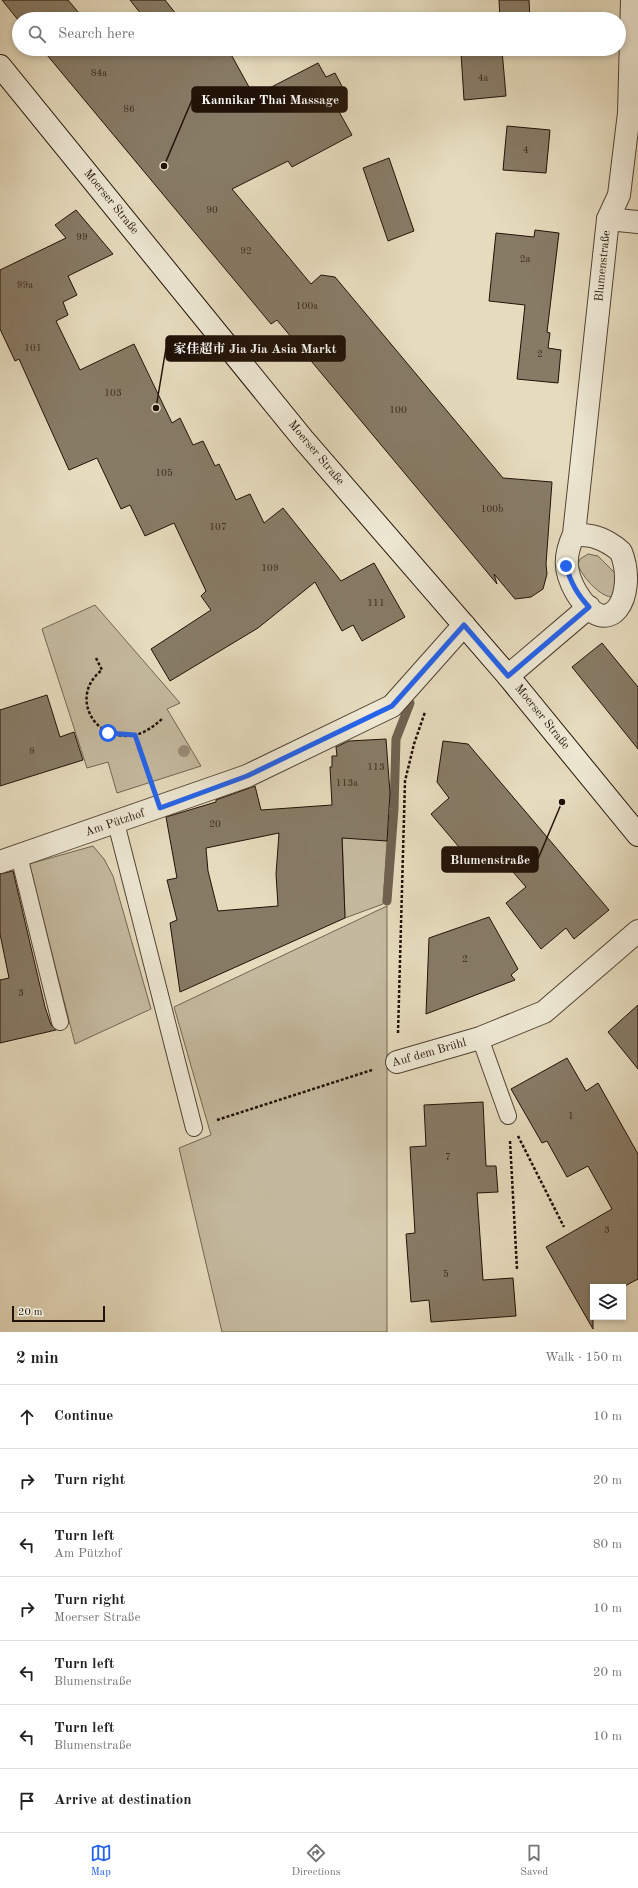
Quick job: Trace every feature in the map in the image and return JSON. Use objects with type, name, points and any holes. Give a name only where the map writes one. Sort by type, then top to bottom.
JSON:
[{"type":"street","name":"Blumenstraße","points":[[574,534],[596,537],[617,549],[631,562],[637,574],[638,586],[635,596],[629,606],[620,614],[609,617],[595,612],[589,607],[579,596],[570,582],[566,566],[567,550],[574,534],[608,219],[619,195],[630,113],[632,0]]},
{"type":"street","name":"Moerser Straße","points":[[0,66],[303,439],[508,676],[638,835]]},
{"type":"street","points":[[608,219],[638,222]]},
{"type":"street","points":[[508,676],[589,607]]},
{"type":"street","name":"Am Pützhof","points":[[10,859],[160,808],[291,761],[392,706],[464,625]]},
{"type":"street","name":"Auf dem Brühl","points":[[397,1062],[480,1038],[544,1012],[638,931]]},
{"type":"lane","points":[[116,823],[194,1128]]},
{"type":"lane","points":[[10,859],[60,1022]]},
{"type":"lane","points":[[480,1038],[508,1116]]},
{"type":"path","points":[[96,658],[102,670],[95,675],[87,695],[90,716],[98,727],[108,733],[135,735],[149,729],[162,719]]},
{"type":"path","points":[[397,1062],[405,781],[414,744],[426,709]]},
{"type":"path","points":[[135,735],[160,808]]},
{"type":"path","name":"Auf dem Brühl","points":[[194,1128],[397,1062]]},
{"type":"path","points":[[508,1116],[564,1227]]},
{"type":"path","points":[[508,1116],[517,1269]]},
{"type":"shaded area","points":[[588,554],[598,556],[619,577],[613,597],[603,594],[597,590],[587,580],[580,569],[578,564],[580,559]]},
{"type":"shaded area","points":[[95,605],[180,703],[167,709],[201,766],[117,793],[108,762],[87,768],[42,629]]},
{"type":"shaded area","points":[[342,830],[387,841],[383,904],[345,918]]},
{"type":"shaded area","points":[[93,846],[104,859],[113,876],[151,1009],[75,1044],[29,864]]},
{"type":"shaded area","points":[[387,906],[387,1332],[222,1332],[179,1148],[211,1135],[174,1007]]},
{"type":"building","points":[[2,0],[68,0],[78,12],[12,12]]},
{"type":"building","points":[[130,0],[165,0],[174,12],[139,12]]},
{"type":"building","points":[[499,0],[529,0],[530,12],[500,12]]},
{"type":"building","points":[[48,56],[232,56],[254,96],[318,63],[326,77],[335,73],[346,94],[333,101],[352,135],[292,167],[288,161],[232,189],[311,284],[321,275],[335,277],[503,478],[552,482],[546,564],[547,574],[543,589],[531,597],[515,599],[494,574],[497,584],[277,320],[271,324]]},
{"type":"building","points":[[461,56],[503,56],[506,96],[464,100]]},
{"type":"building","points":[[507,126],[550,130],[546,173],[503,170]]},
{"type":"building","points":[[389,158],[414,231],[388,241],[363,168]]},
{"type":"building","points":[[76,210],[113,254],[68,276],[77,295],[63,302],[68,315],[56,321],[80,370],[134,344],[172,423],[180,418],[193,445],[203,441],[215,466],[219,464],[236,500],[250,494],[264,523],[283,508],[341,581],[374,563],[405,617],[362,641],[353,625],[342,631],[315,582],[258,628],[170,681],[151,649],[211,610],[201,596],[206,591],[174,523],[145,536],[130,505],[121,509],[97,458],[69,470],[19,359],[15,361],[0,329],[0,270],[66,238],[55,225]]},
{"type":"building","points":[[535,230],[559,233],[547,332],[550,333],[548,348],[561,350],[558,383],[517,379],[525,305],[489,301],[496,233],[534,237]]},
{"type":"building","points":[[602,643],[638,687],[638,749],[572,667]]},
{"type":"building","points":[[47,695],[60,737],[74,732],[83,760],[0,786],[0,710]]},
{"type":"building","points":[[386,739],[390,793],[387,841],[342,838],[345,918],[180,992],[170,923],[177,920],[167,880],[177,878],[166,817],[216,802],[216,800],[255,786],[261,810],[332,805],[330,767],[332,767],[332,756],[337,756],[336,747],[349,741]],"holes":[[[279,833],[276,874],[278,906],[218,911],[208,871],[206,848]]]},
{"type":"building","points":[[443,741],[468,744],[609,910],[574,939],[566,928],[541,949],[506,903],[526,887],[494,850],[475,866],[431,814],[449,798],[437,782]]},
{"type":"building","points":[[13,871],[45,1007],[51,1025],[56,1030],[0,1043],[0,980],[9,978],[0,934],[0,874]]},
{"type":"building","points":[[489,917],[518,969],[511,975],[515,980],[426,1014],[429,938]]},
{"type":"building","points":[[638,1005],[638,1069],[608,1032]]},
{"type":"building","points":[[567,1058],[586,1091],[598,1083],[638,1154],[638,1279],[626,1285],[626,1284],[590,1284],[590,1320],[593,1320],[593,1329],[546,1247],[612,1209],[588,1166],[567,1177],[547,1141],[542,1143],[511,1089]]},
{"type":"building","points":[[483,1102],[486,1166],[496,1166],[498,1192],[477,1193],[483,1280],[513,1278],[516,1316],[431,1322],[429,1300],[411,1302],[406,1234],[415,1233],[410,1147],[426,1146],[424,1105]]},
{"type":"waterway","points":[[387,901],[394,809],[396,739],[410,703]]},
{"type":"place","name":"Kannikar Thai Massage","points":[[164,166]]},
{"type":"place","name":"家佳超市 Jia Jia Asia Markt","points":[[156,408]]},
{"type":"place","name":"Blumenstraße","points":[[562,802]]},
{"type":"route","points":[[108,733],[135,735],[160,808],[194,796],[247,776],[290,757],[392,706],[464,625],[508,676],[589,607],[579,596],[570,582],[566,566]]}]
